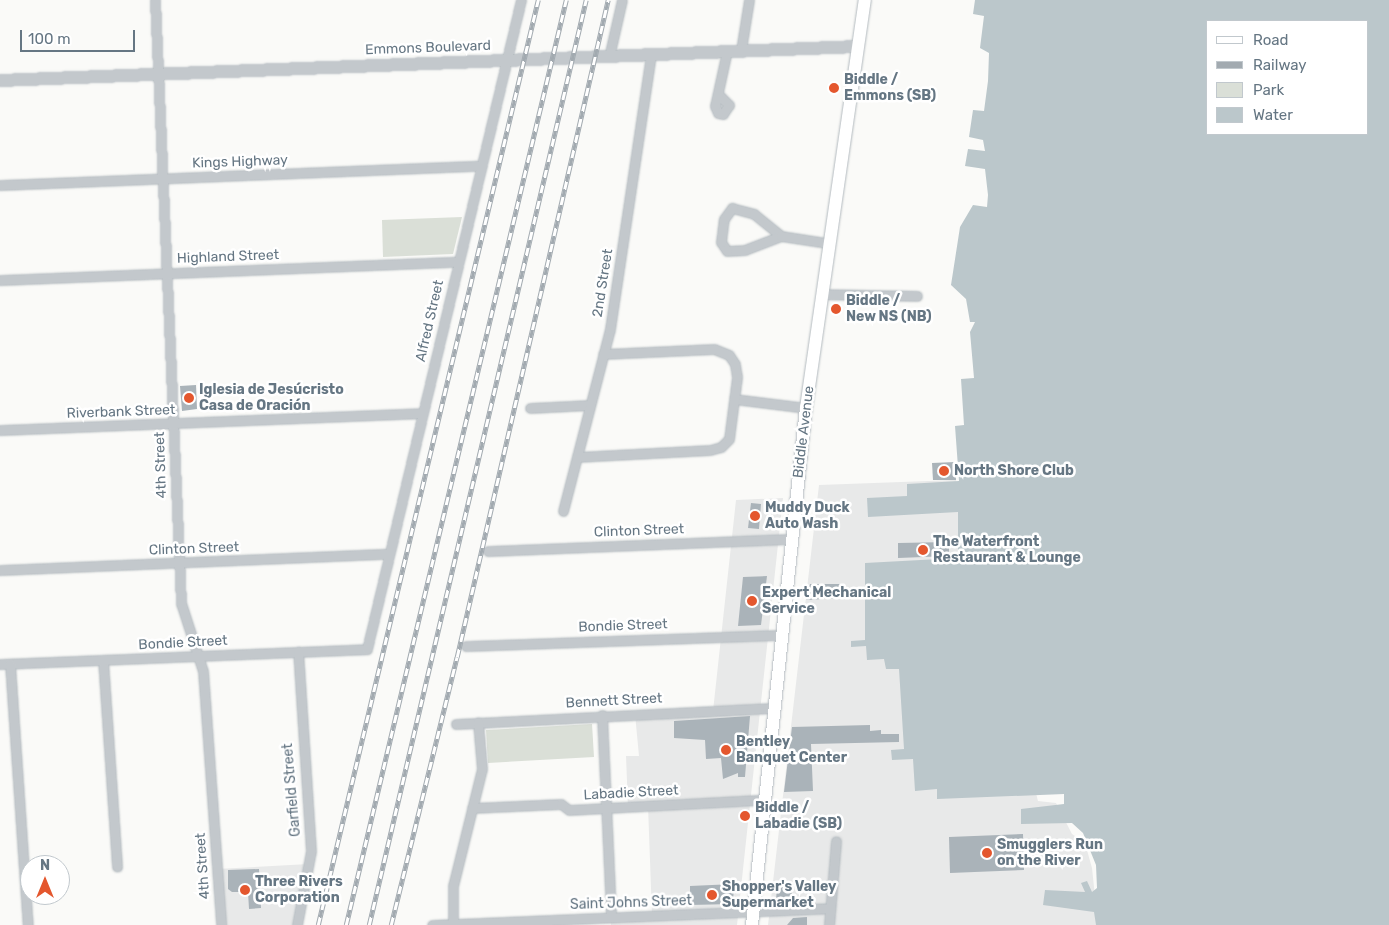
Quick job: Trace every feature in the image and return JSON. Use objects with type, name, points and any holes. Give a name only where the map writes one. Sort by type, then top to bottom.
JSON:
[{"type":"main road","name":"Biddle Avenue","points":[[752,925],[763,800],[806,408],[827,243],[865,0]]},
{"type":"street","name":"4th Street","points":[[155,0],[181,603],[199,656],[221,925]]},
{"type":"street","name":"Alfred Street","points":[[367,649],[480,166],[521,0]]},
{"type":"street","points":[[609,57],[622,0]]},
{"type":"street","points":[[741,50],[749,0]]},
{"type":"street","name":"Emmons Boulevard","points":[[0,80],[651,56],[741,50],[857,46]]},
{"type":"street","points":[[720,96],[727,51]]},
{"type":"street","name":"2nd Street","points":[[563,511],[603,354],[651,56]]},
{"type":"street","name":"Kings Highway","points":[[0,185],[480,166]]},
{"type":"street","points":[[781,236],[754,214],[739,208],[732,208],[724,219],[721,242],[727,251],[736,252],[781,236],[827,243]]},
{"type":"street","name":"Highland Street","points":[[0,280],[458,262]]},
{"type":"street","points":[[821,294],[917,296]]},
{"type":"street","points":[[577,457],[716,449],[729,439],[734,399],[735,364],[718,350],[603,354]]},
{"type":"street","points":[[734,399],[806,408]]},
{"type":"street","points":[[530,408],[590,406]]},
{"type":"street","name":"Riverbank Street","points":[[0,430],[422,413]]},
{"type":"street","name":"Clinton Street","points":[[488,551],[791,539]]},
{"type":"street","name":"Clinton Street","points":[[0,570],[389,554]]},
{"type":"street","name":"Bondie Street","points":[[466,646],[781,635]]},
{"type":"street","name":"Bondie Street","points":[[0,664],[367,649]]},
{"type":"street","name":"Garfield Street","points":[[297,925],[311,851],[298,652]]},
{"type":"street","points":[[103,660],[117,867]]},
{"type":"street","points":[[10,664],[28,925]]},
{"type":"street","name":"Bennett Street","points":[[456,724],[602,715],[773,708]]},
{"type":"street","points":[[602,715],[611,917]]},
{"type":"street","points":[[453,925],[453,886],[482,769],[478,722]]},
{"type":"street","name":"Labadie Street","points":[[472,808],[561,804],[569,810],[763,800]]},
{"type":"street","points":[[829,925],[836,841]]},
{"type":"street","name":"Saint Johns Street","points":[[432,925],[830,908]]},
{"type":"shaded area","points":[[956,480],[1038,801],[1056,803],[1072,834],[1085,843],[1092,868],[1098,925],[768,925],[819,485]]},
{"type":"shaded area","points":[[783,498],[737,925],[611,925],[611,917],[652,915],[648,806],[628,807],[626,756],[639,756],[635,714],[713,711],[736,500]]},
{"type":"shaded area","points":[[309,864],[297,925],[221,925],[217,869]]},
{"type":"green space","points":[[462,217],[453,254],[383,257],[382,220]]},
{"type":"green space","points":[[592,724],[594,757],[488,763],[486,730]]},
{"type":"water","points":[[975,0],[1389,0],[1389,925],[1096,925],[1094,912],[1043,905],[1045,890],[1085,892],[1081,883],[1087,881],[1092,892],[1097,888],[1096,865],[1083,833],[1072,823],[1021,824],[1021,809],[1064,804],[1064,794],[937,799],[937,789],[915,791],[913,759],[892,760],[891,750],[904,749],[899,669],[886,669],[884,659],[867,660],[866,646],[851,647],[851,641],[865,640],[865,563],[958,558],[958,512],[868,517],[867,498],[907,496],[907,484],[959,481],[955,426],[964,425],[961,379],[974,378],[970,332],[975,322],[970,322],[966,299],[951,285],[960,227],[973,205],[987,207],[988,195],[985,169],[965,166],[968,149],[985,151],[983,140],[969,137],[973,110],[984,111],[988,81],[989,53],[980,48],[984,16],[973,14]]},
{"type":"building","name":"Iglesia de Jesúcristo Casa de Oración","points":[[196,385],[197,409],[182,411],[180,386]]},
{"type":"building","name":"North Shore Club","points":[[955,462],[956,480],[933,480],[932,463]]},
{"type":"building","name":"Muddy Duck Auto Wash","points":[[751,503],[761,504],[759,529],[748,528]]},
{"type":"building","name":"The Waterfront Restaurant & Lounge","points":[[949,542],[949,556],[898,558],[898,543]]},
{"type":"building","name":"Expert Mechanical Service","points":[[767,576],[761,625],[738,626],[743,577]]},
{"type":"building","points":[[810,584],[843,584],[842,598],[806,600]]},
{"type":"building","name":"Bentley Banquet Center","points":[[750,716],[745,777],[738,777],[738,773],[723,779],[721,758],[706,759],[705,740],[674,738],[674,721]]},
{"type":"building","points":[[870,725],[870,731],[881,730],[881,734],[899,734],[899,742],[811,744],[813,791],[784,792],[792,727]]},
{"type":"building","name":"Smugglers Run on the River","points":[[1023,834],[1024,870],[950,873],[949,837]]},
{"type":"building","name":"Three Rivers Corporation","points":[[259,869],[261,908],[249,909],[248,892],[232,892],[228,889],[228,870]]},
{"type":"building","name":"Shopper's Valley Supermarket","points":[[734,884],[733,904],[690,905],[690,886]]},
{"type":"building","points":[[777,886],[792,886],[792,901],[776,901]]},
{"type":"building","points":[[807,917],[807,925],[787,925],[793,918]]},
{"type":"railway","points":[[318,925],[538,0]]},
{"type":"railway","points":[[346,925],[566,0]]},
{"type":"railway","points":[[369,925],[586,0]]},
{"type":"railway","points":[[391,925],[457,657],[608,0]]},
{"type":"place","name":"Biddle / Emmons (SB)","points":[[834,88]]},
{"type":"place","name":"Biddle / New NS (NB)","points":[[836,309]]},
{"type":"place","name":"Iglesia de Jesúcristo Casa de Oración","points":[[189,398]]},
{"type":"place","name":"North Shore Club","points":[[944,471]]},
{"type":"place","name":"Muddy Duck Auto Wash","points":[[755,516]]},
{"type":"place","name":"The Waterfront Restaurant & Lounge","points":[[923,550]]},
{"type":"place","name":"Expert Mechanical Service","points":[[752,601]]},
{"type":"place","name":"Bentley Banquet Center","points":[[726,750]]},
{"type":"place","name":"Biddle / Labadie (SB)","points":[[745,816]]},
{"type":"place","name":"Smugglers Run on the River","points":[[987,853]]},
{"type":"place","name":"Three Rivers Corporation","points":[[245,890]]},
{"type":"place","name":"Shopper's Valley Supermarket","points":[[712,895]]}]
